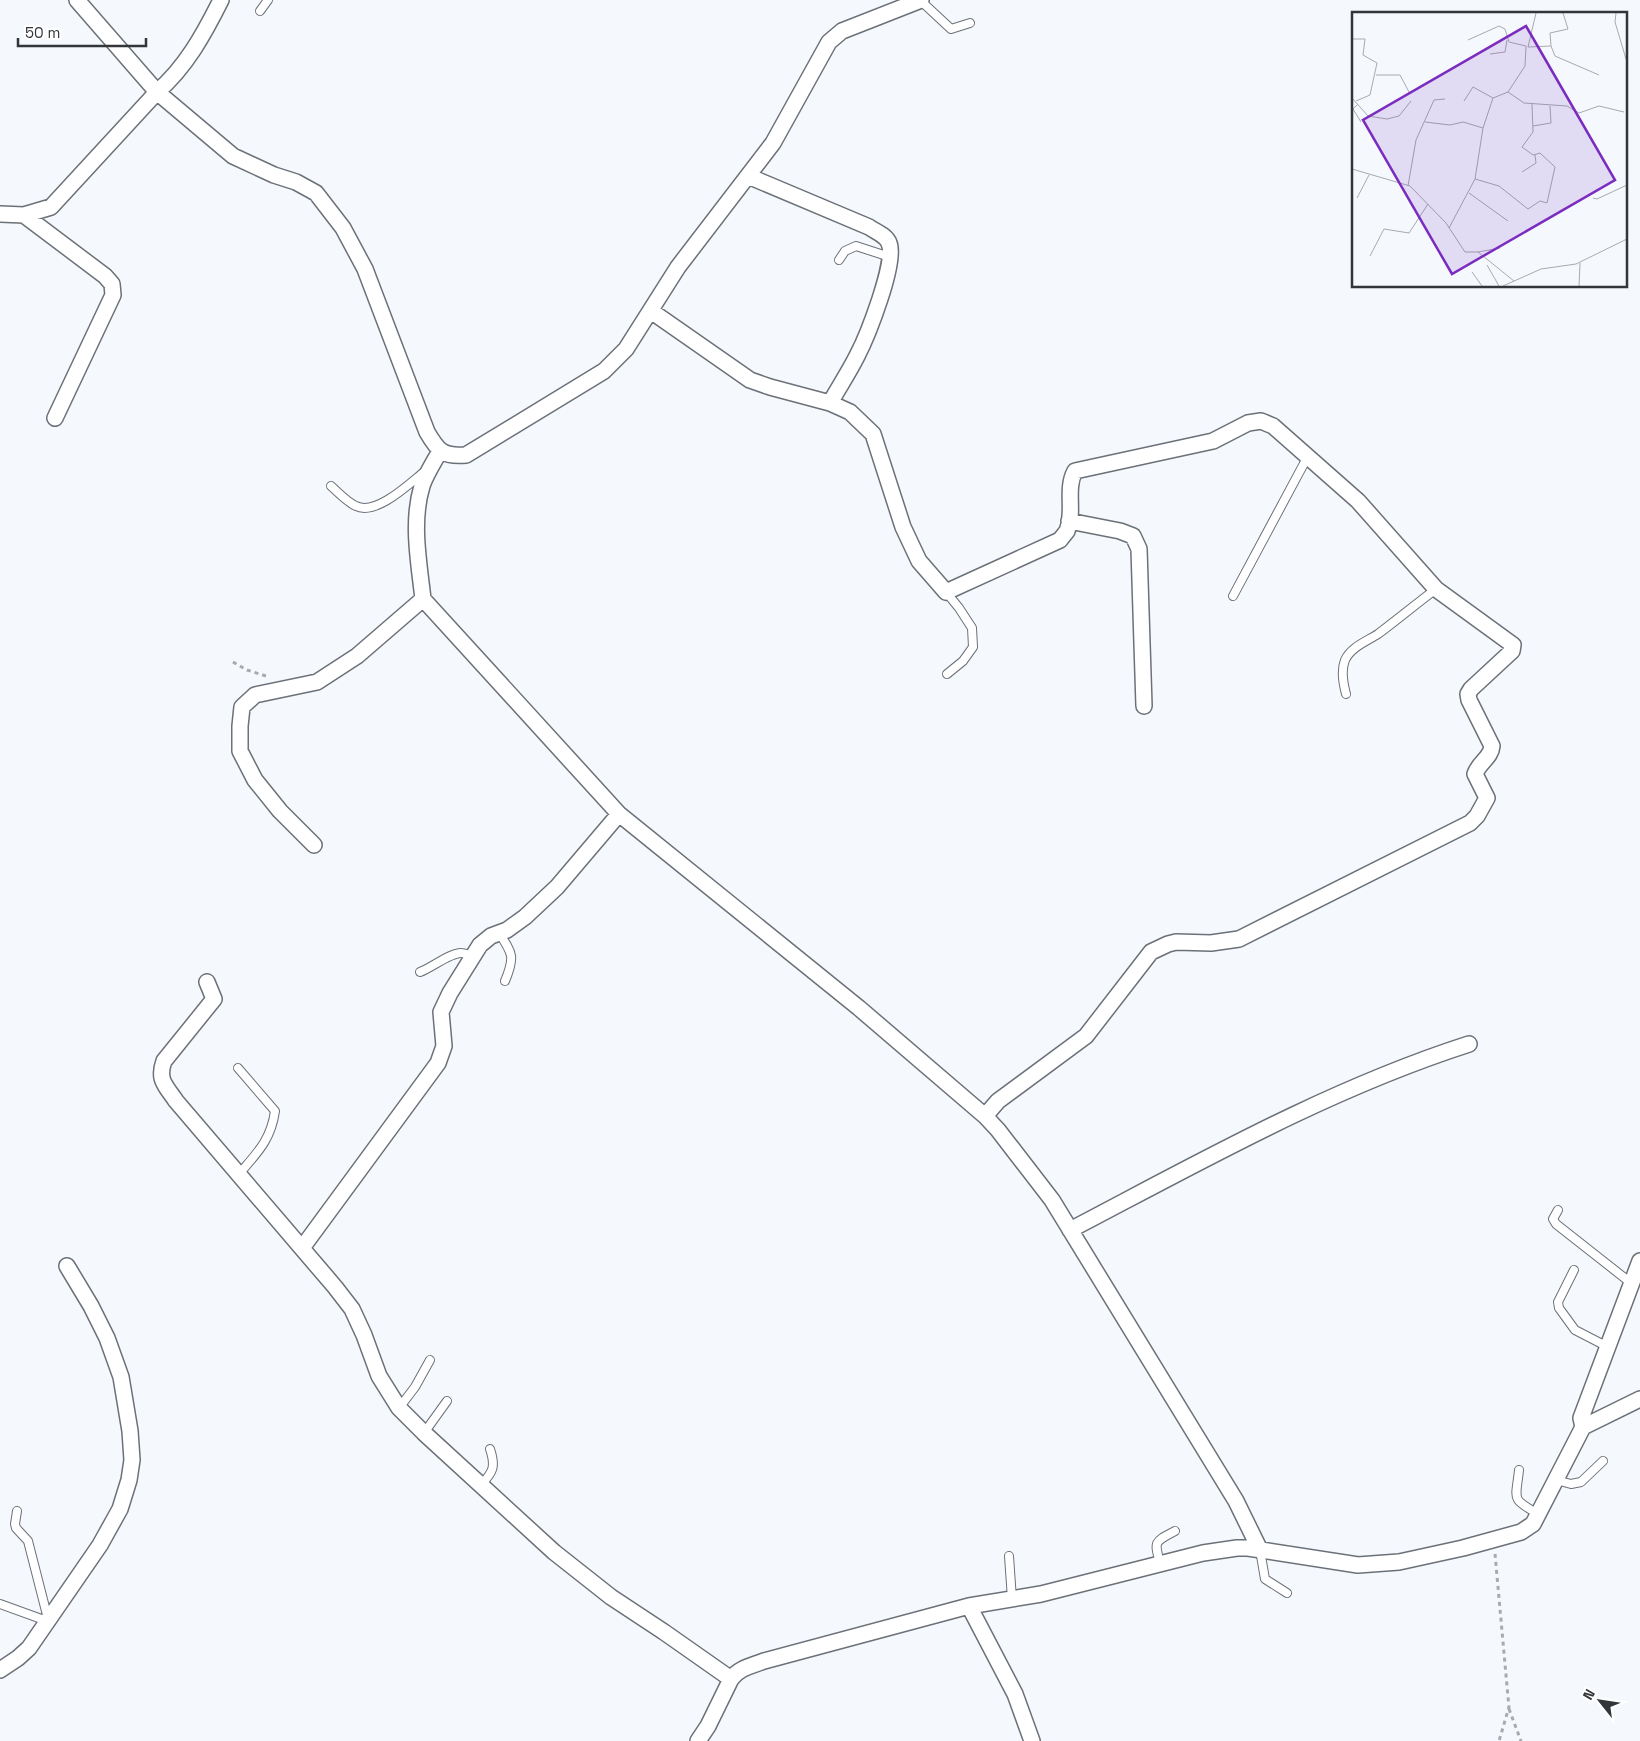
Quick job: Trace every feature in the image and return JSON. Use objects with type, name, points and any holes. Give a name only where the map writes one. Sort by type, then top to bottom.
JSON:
[{"type":"street","points":[[77,0],[157,92],[233,156],[274,175],[296,182],[316,193],[343,228],[365,269],[427,432],[440,451],[451,457],[466,455],[604,371],[626,349],[678,268],[773,142],[829,42],[842,31],[921,0]]},
{"type":"street","points":[[0,214],[24,215],[51,207],[170,80],[200,42],[221,0]]},
{"type":"street","points":[[748,176],[875,230],[887,237],[890,246],[890,257],[884,290],[857,355],[830,402]]},
{"type":"street","points":[[24,215],[105,276],[112,284],[113,295],[55,418]]},
{"type":"street","points":[[651,310],[750,380],[830,402],[850,412],[873,434],[903,527],[919,561],[946,592],[1060,540],[1067,531],[1071,479],[1075,471],[1213,441],[1248,423],[1261,421],[1273,426],[1358,501],[1436,589],[1513,645],[1512,651],[1468,694],[1469,700],[1492,746],[1488,757],[1478,766],[1475,774],[1487,798],[1477,816],[1470,823],[1238,939],[1212,944],[1176,942],[1151,952],[1086,1036],[998,1101],[985,1116]]},
{"type":"street","points":[[440,451],[422,486],[417,513],[417,548],[423,600],[619,814],[852,1002],[985,1116],[998,1130],[1052,1200],[1236,1501],[1260,1550]]},
{"type":"street","points":[[1069,521],[1120,531],[1134,536],[1139,549],[1144,706]]},
{"type":"street","points":[[314,845],[280,811],[255,780],[240,752],[242,707],[255,695],[317,682],[357,656],[423,600]]},
{"type":"street","points":[[302,1248],[438,1063],[444,1046],[441,1012],[450,993],[480,945],[491,936],[507,930],[526,918],[557,887],[619,814]]},
{"type":"street","points":[[207,982],[214,1000],[164,1061],[161,1068],[161,1078],[176,1101],[302,1248],[352,1310],[364,1335],[379,1376],[399,1408],[554,1552],[611,1597],[731,1679]]},
{"type":"street","points":[[1070,1230],[1250,1137],[1344,1091],[1432,1056],[1470,1044]]},
{"type":"street","points":[[702,1739],[731,1679],[743,1668],[969,1606],[1041,1594],[1203,1553],[1237,1548],[1358,1565],[1399,1562],[1520,1532],[1533,1524],[1582,1427],[1581,1418],[1640,1261]]},
{"type":"street","points":[[0,1670],[29,1648],[100,1545],[120,1509],[129,1480],[132,1460],[130,1430],[121,1377],[107,1338],[91,1306],[67,1266]]},
{"type":"street","points":[[1582,1427],[1640,1400]]},
{"type":"street","points":[[969,1606],[1015,1694],[1032,1741]]},
{"type":"lane","points":[[260,11],[268,0]]},
{"type":"lane","points":[[921,0],[950,29],[970,23]]},
{"type":"lane","points":[[838,260],[845,251],[856,246],[890,257]]},
{"type":"lane","points":[[1233,596],[1308,456]]},
{"type":"lane","points":[[331,486],[357,507],[369,509],[390,499],[431,466]]},
{"type":"lane","points":[[1346,694],[1343,682],[1344,668],[1346,659],[1354,649],[1436,589]]},
{"type":"lane","points":[[946,592],[972,628],[973,647],[963,661],[947,674]]},
{"type":"lane","points":[[499,933],[510,950],[511,965],[505,981]]},
{"type":"lane","points":[[420,972],[460,953],[473,956]]},
{"type":"lane","points":[[238,1068],[275,1111],[273,1126],[263,1145],[239,1174]]},
{"type":"lane","points":[[1558,1210],[1553,1219],[1556,1224],[1631,1284]]},
{"type":"lane","points":[[1574,1270],[1558,1302],[1559,1308],[1575,1330],[1608,1347]]},
{"type":"lane","points":[[399,1408],[415,1387],[430,1360]]},
{"type":"lane","points":[[424,1433],[447,1400]]},
{"type":"lane","points":[[481,1485],[491,1474],[494,1466],[490,1449]]},
{"type":"lane","points":[[1556,1480],[1571,1484],[1581,1482],[1602,1461]]},
{"type":"lane","points":[[1519,1470],[1516,1499],[1519,1503],[1538,1514]]},
{"type":"lane","points":[[17,1511],[16,1528],[28,1541],[48,1620]]},
{"type":"lane","points":[[1160,1564],[1155,1545],[1157,1540],[1174,1531]]},
{"type":"lane","points":[[1260,1550],[1265,1578],[1286,1593]]},
{"type":"lane","points":[[1009,1556],[1012,1599]]},
{"type":"lane","points":[[0,1604],[48,1620]]},
{"type":"path","points":[[1494,1539],[1509,1707],[1521,1741]]},
{"type":"path","points":[[1499,1741],[1509,1707]]}]
